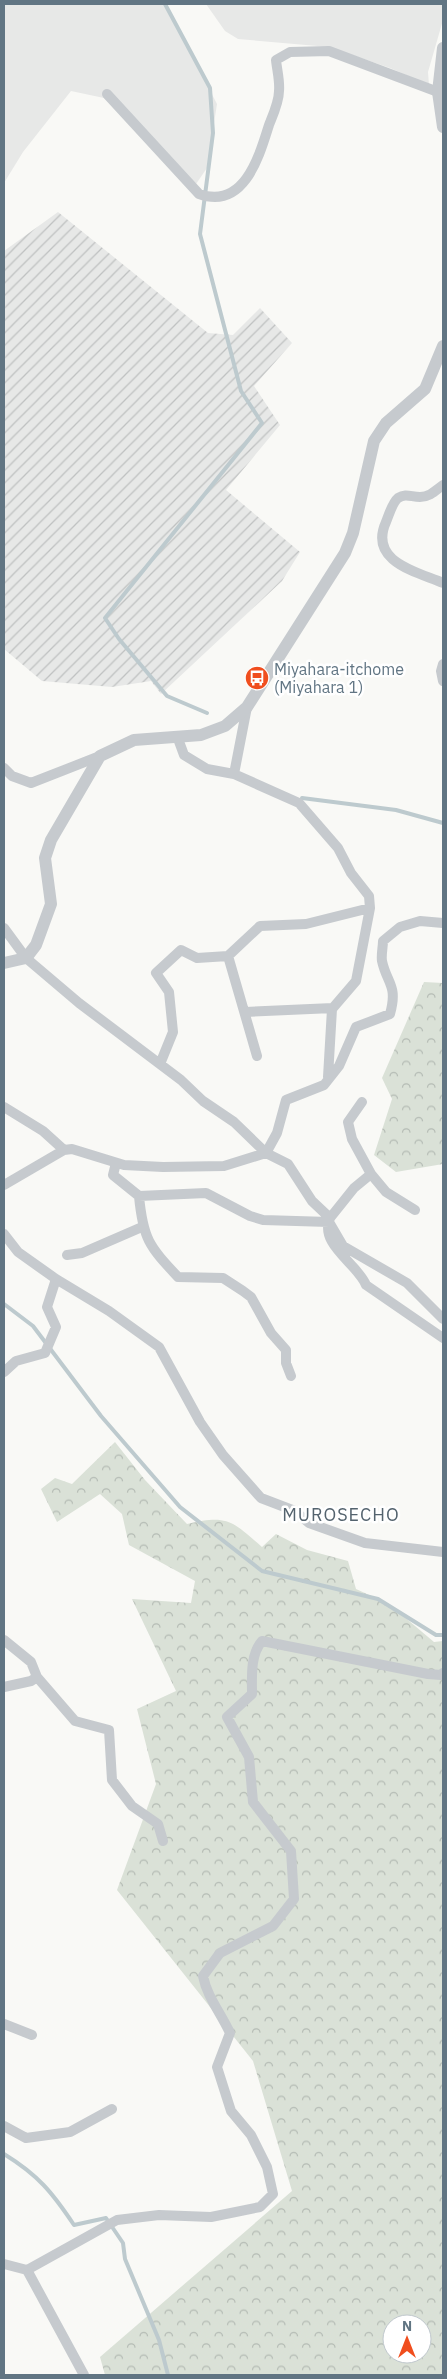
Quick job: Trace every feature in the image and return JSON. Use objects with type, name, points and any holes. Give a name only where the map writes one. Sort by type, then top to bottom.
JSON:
[{"type":"street","points":[[443,48],[438,92],[443,127]]},
{"type":"street","points":[[107,94],[206,196],[223,196],[243,184],[258,160],[280,93],[276,60],[290,52],[328,51],[438,92]]},
{"type":"street","points":[[4,768],[12,776],[31,783],[100,756],[134,740],[201,735],[225,726],[247,707],[344,553],[353,534],[374,441],[386,423],[425,389],[443,346]]},
{"type":"street","points":[[443,485],[433,494],[422,498],[404,495],[395,500],[383,529],[382,542],[394,562],[416,574],[443,583]]},
{"type":"street","points":[[443,664],[441,671],[443,681]]},
{"type":"street","points":[[234,774],[247,707]]},
{"type":"street","points":[[177,736],[184,755],[207,769],[234,774],[299,803],[338,848],[351,873],[369,896],[370,908],[356,980],[333,1008],[328,1077]]},
{"type":"street","points":[[4,963],[26,958],[36,945],[51,904],[45,858],[51,840],[100,756]]},
{"type":"street","points":[[160,1064],[173,1032],[169,992],[156,973],[181,950],[197,958],[228,956],[260,926],[306,924],[370,908]]},
{"type":"street","points":[[4,1185],[64,1150],[72,1149],[116,1163],[208,1168],[224,1166],[266,1154],[277,1132],[286,1100],[324,1085],[328,1077],[339,1066],[356,1027],[390,1014],[393,1005],[393,985],[382,961],[383,941],[400,927],[420,921],[443,923]]},
{"type":"street","points":[[4,928],[26,958],[78,1003],[181,1080],[203,1101],[234,1122],[266,1154],[288,1164],[312,1201],[330,1220],[343,1246],[407,1284],[443,1319]]},
{"type":"street","points":[[228,956],[257,1056]]},
{"type":"street","points":[[245,1012],[333,1008]]},
{"type":"street","points":[[362,1102],[348,1122],[352,1139],[371,1174],[386,1192],[415,1210]]},
{"type":"street","points":[[4,1107],[43,1132],[64,1150]]},
{"type":"street","points":[[116,1163],[113,1175],[139,1196],[206,1193],[250,1216],[263,1220],[330,1220]]},
{"type":"street","points":[[371,1174],[354,1188],[330,1220],[331,1239],[338,1254],[362,1274],[366,1284],[443,1338]]},
{"type":"street","points":[[139,1196],[142,1227],[156,1253],[178,1277],[223,1278],[251,1297],[271,1333],[286,1350],[286,1363],[291,1376]]},
{"type":"street","points":[[67,1255],[82,1253],[142,1227]]},
{"type":"street","points":[[4,1234],[18,1252],[56,1279],[109,1311],[159,1347],[200,1422],[224,1455],[261,1498],[296,1511],[309,1523],[365,1543],[443,1552]]},
{"type":"street","points":[[4,1372],[16,1361],[46,1353],[56,1327],[47,1307],[56,1279]]},
{"type":"street","points":[[428,1550],[443,1545]]},
{"type":"street","points":[[4,1640],[17,1649],[30,1662],[37,1677],[75,1721],[109,1730],[112,1780],[132,1806],[158,1824],[163,1841]]},
{"type":"street","points":[[4,2264],[27,2270],[118,2220],[159,2214],[190,2218],[211,2217],[260,2207],[273,2194],[267,2167],[251,2135],[232,2111],[217,2067],[230,2033],[222,2015],[206,1991],[203,1976],[220,1953],[273,1926],[294,1899],[291,1851],[253,1802],[248,1757],[227,1717],[252,1694],[252,1670],[257,1648],[262,1641],[428,1674],[441,1675],[443,1673]]},
{"type":"street","points":[[4,1687],[31,1681],[37,1677]]},
{"type":"street","points":[[4,2024],[32,2035]]},
{"type":"street","points":[[4,2126],[26,2138],[70,2132],[112,2109]]},
{"type":"street","points":[[27,2270],[84,2375]]},
{"type":"shaded area","points":[[4,4],[165,4],[217,104],[207,168],[196,184],[104,98],[71,91],[23,152],[4,183]]},
{"type":"shaded area","points":[[206,4],[443,4],[443,20],[428,72],[429,85],[390,68],[329,47],[238,39],[225,31]]},
{"type":"shaded area","points":[[58,212],[208,333],[233,335],[260,308],[292,343],[254,386],[280,425],[226,490],[300,552],[282,581],[161,694],[151,681],[112,687],[42,681],[4,649],[4,251]]},
{"type":"green space","points":[[424,982],[443,983],[443,1164],[396,1172],[374,1155],[392,1099],[382,1078]]},
{"type":"green space","points":[[115,1442],[145,1480],[187,1524],[221,1520],[236,1526],[262,1547],[276,1534],[307,1550],[348,1561],[356,1589],[389,1604],[434,1642],[443,1641],[443,2375],[105,2375],[100,2357],[292,2191],[253,2061],[117,1890],[156,1784],[137,1709],[176,1691],[132,1599],[191,1603],[195,1581],[129,1545],[122,1514],[100,1494],[57,1522],[41,1489],[55,1478],[72,1484]]},
{"type":"waterway","points":[[165,4],[210,88],[213,133],[200,234],[241,391],[262,423],[105,618],[119,639],[167,696],[207,713]]},
{"type":"waterway","points":[[302,798],[396,810],[443,823]]},
{"type":"waterway","points":[[4,1304],[33,1326],[101,1416],[180,1507],[262,1571],[378,1599],[436,1635],[443,1635]]},
{"type":"waterway","points":[[4,2154],[26,2169],[44,2185],[74,2225],[106,2218],[123,2243],[125,2259],[159,2340],[168,2375]]},
{"type":"place","name":"Miyahara-itchome (Miyahara 1)","points":[[257,678]]},
{"type":"district","name":"MUROSECHO","points":[[341,1515]]}]
